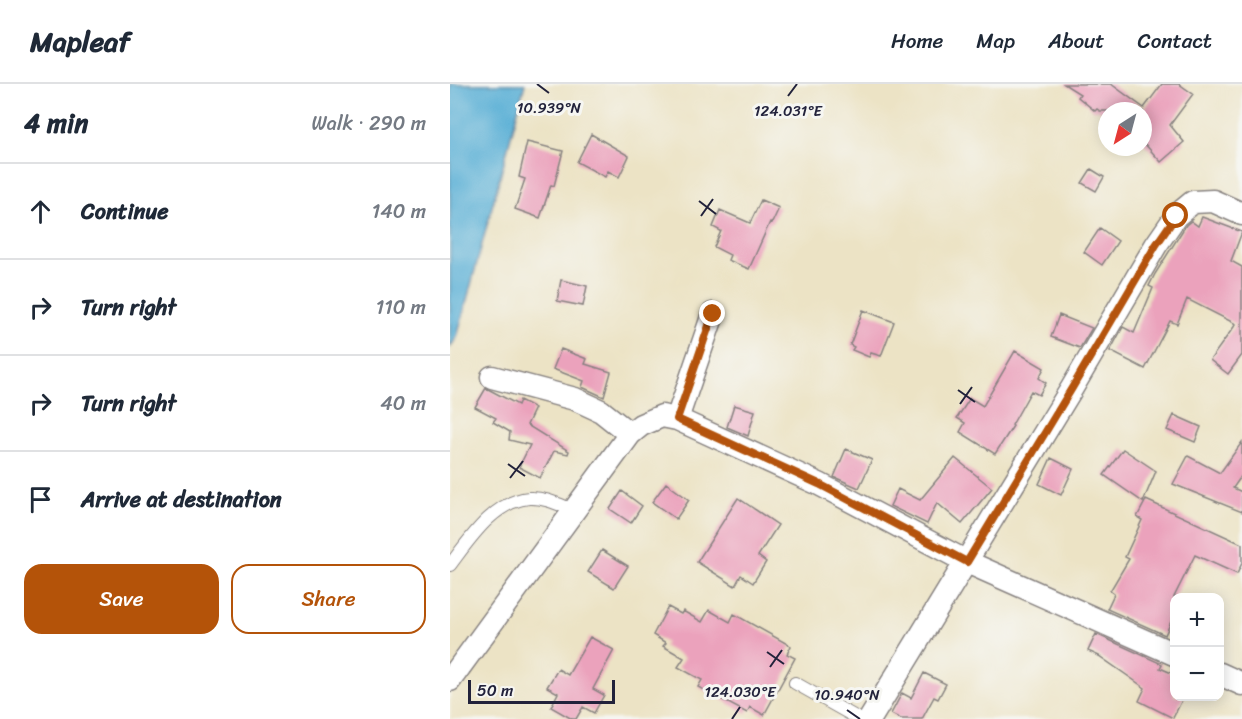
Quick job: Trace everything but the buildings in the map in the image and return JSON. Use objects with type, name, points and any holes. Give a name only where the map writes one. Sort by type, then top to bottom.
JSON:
[{"type":"street","points":[[870,719],[1066,399],[1156,245],[1176,216],[1193,202],[1213,201],[1242,214]]},
{"type":"street","points":[[677,419],[713,314]]},
{"type":"street","points":[[492,377],[574,399],[601,411],[630,434]]},
{"type":"street","points":[[450,680],[630,434],[641,425],[662,416],[677,419],[819,484],[967,562],[1170,652]]},
{"type":"street","points":[[1224,676],[1242,684]]},
{"type":"lane","points":[[450,566],[492,516],[511,503],[530,498],[548,500],[573,510]]},
{"type":"lane","points":[[795,683],[859,719]]},
{"type":"water","points":[[450,84],[525,84],[457,337],[450,348]]},
{"type":"route","points":[[713,314],[677,419],[819,484],[967,562],[1156,245],[1176,216]]}]
